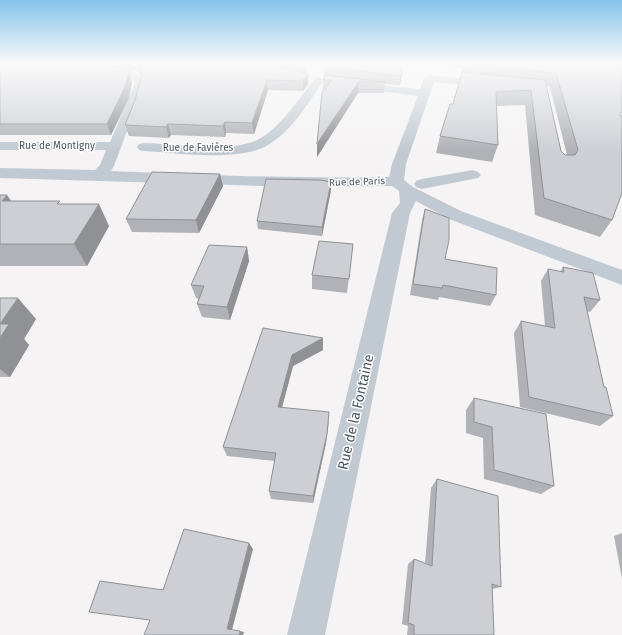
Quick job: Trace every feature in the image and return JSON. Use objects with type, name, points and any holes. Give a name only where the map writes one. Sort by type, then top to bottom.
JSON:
[{"type":"street","points":[[100,174],[107,166],[136,94]]},
{"type":"street","name":"Rue de Favières","points":[[144,147],[218,150],[243,148],[261,143],[274,134],[311,94]]},
{"type":"street","name":"Rue de la Fontaine","points":[[306,635],[401,213],[408,203],[409,185],[399,164],[425,94]]},
{"type":"street","name":"Rue de Montigny","points":[[0,146],[115,146]]},
{"type":"street","name":"Rue de Paris","points":[[0,173],[100,174],[338,184],[409,185],[473,175]]},
{"type":"street","points":[[409,185],[454,215],[622,278]]},
{"type":"building","points":[[0,94],[122,94],[107,124],[0,124]]},
{"type":"building","points":[[137,94],[262,94],[252,123],[225,122],[223,126],[168,124],[166,127],[125,125]]},
{"type":"building","points":[[322,94],[351,94],[317,144]]},
{"type":"building","points":[[456,94],[496,94],[498,145],[440,136],[450,104],[453,104]]},
{"type":"building","points":[[531,94],[548,94],[561,151],[565,155],[575,155],[578,150],[562,94],[622,94],[622,112],[619,115],[622,116],[622,193],[612,220],[544,198]]},
{"type":"building","points":[[152,172],[220,174],[196,220],[126,219]]},
{"type":"building","points":[[266,179],[320,180],[331,182],[322,227],[257,221]]},
{"type":"building","points":[[0,195],[7,195],[2,201],[60,201],[57,204],[99,204],[74,244],[0,244]]},
{"type":"building","points":[[425,209],[449,218],[449,240],[445,259],[497,268],[496,295],[443,285],[442,288],[413,284]]},
{"type":"building","points":[[319,241],[353,244],[349,279],[312,275]]},
{"type":"building","points":[[209,245],[247,247],[227,307],[197,304],[204,286],[191,285]]},
{"type":"building","points":[[563,267],[593,273],[600,300],[584,297],[604,387],[606,387],[613,416],[529,397],[521,321],[555,328],[548,269],[564,272]]},
{"type":"building","points":[[0,298],[18,298],[0,324]]},
{"type":"building","points":[[0,324],[9,324],[0,338]]},
{"type":"building","points":[[263,328],[323,338],[292,355],[278,407],[329,412],[327,434],[313,496],[269,491],[276,453],[223,447]]},
{"type":"building","points":[[474,398],[546,414],[554,486],[494,470],[492,427],[474,422]]},
{"type":"building","points":[[437,479],[498,496],[501,587],[492,584],[494,635],[414,635],[414,625],[408,623],[414,559],[432,566]]},
{"type":"building","points":[[184,529],[249,543],[227,629],[240,631],[239,635],[144,635],[150,620],[89,612],[100,581],[163,590]]}]
